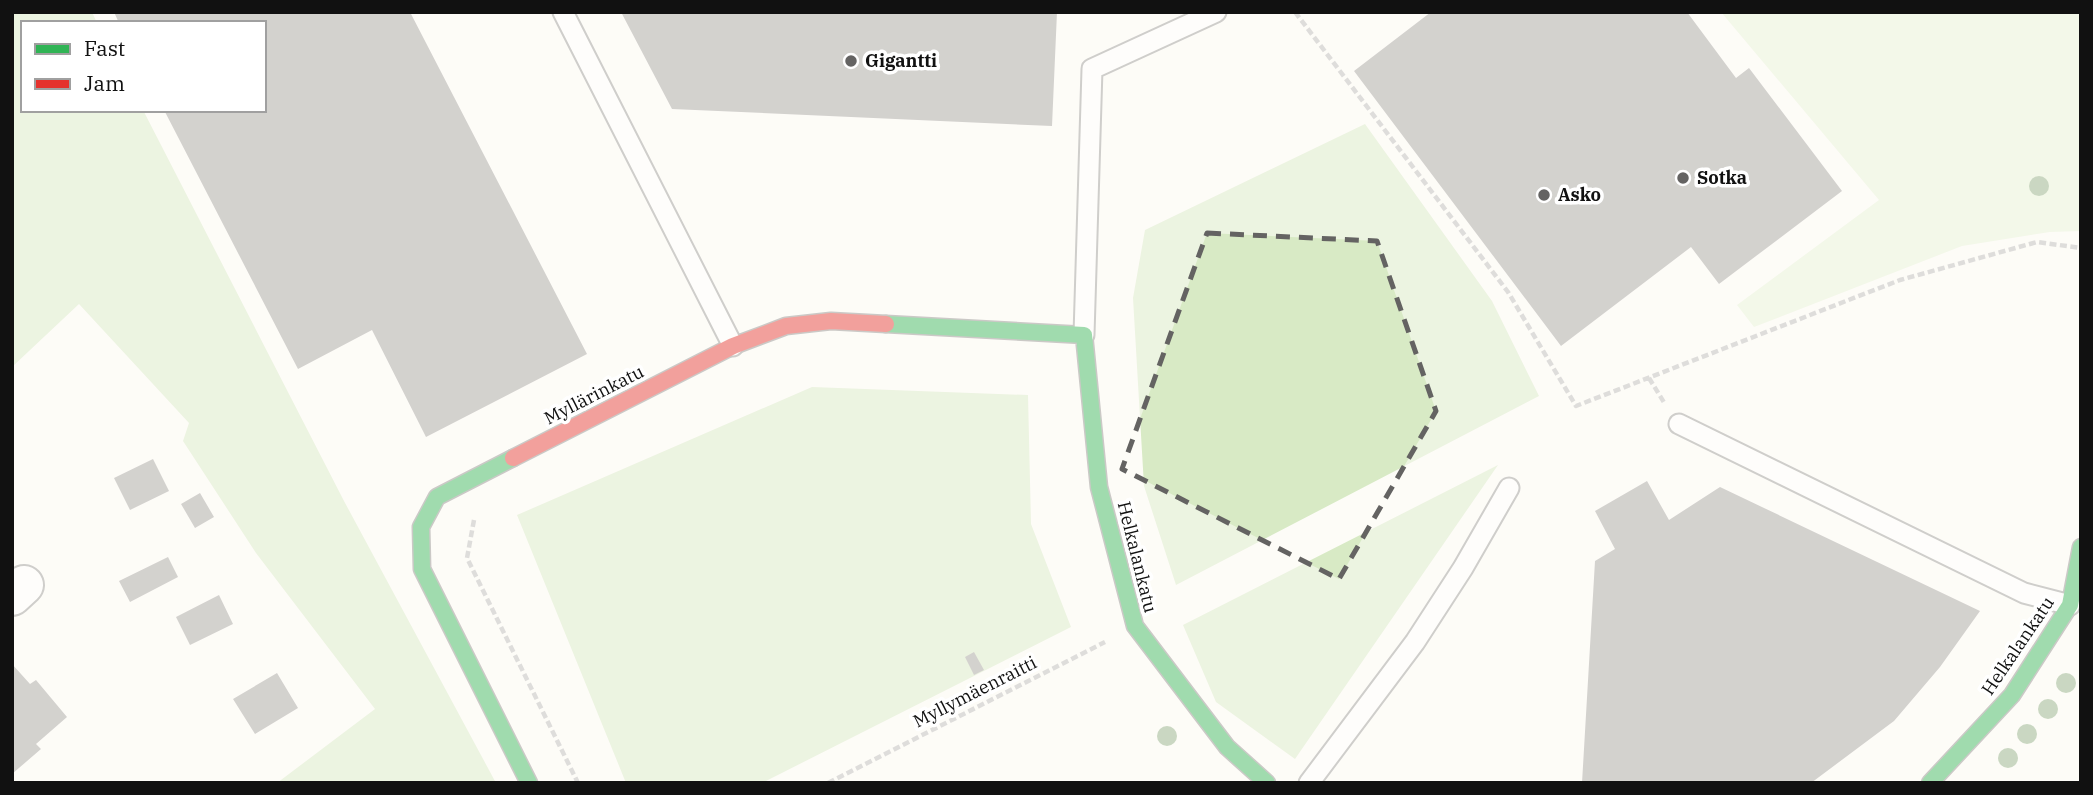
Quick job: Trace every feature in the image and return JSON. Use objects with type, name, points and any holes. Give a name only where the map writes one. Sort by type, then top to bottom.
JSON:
[{"type":"street","name":"Myllärinkatu","points":[[530,783],[422,569],[421,527],[437,497],[733,346],[786,326],[831,321],[1084,335]]},
{"type":"street","name":"Helkalankatu","points":[[1084,335],[1099,487],[1135,626],[1227,747],[1267,783]]},
{"type":"street","name":"Helkalankatu","points":[[1930,783],[2012,695],[2075,607],[2081,547]]},
{"type":"lane","points":[[563,12],[733,346]]},
{"type":"lane","points":[[1084,335],[1092,69],[1216,12]]},
{"type":"lane","points":[[1679,424],[2024,593],[2075,607]]},
{"type":"lane","points":[[1309,783],[1415,642],[1463,568],[1509,488]]},
{"type":"path","points":[[1295,12],[1508,292],[1576,406],[1900,280],[2038,242],[2081,248]]},
{"type":"path","points":[[476,512],[467,558],[578,783]]},
{"type":"path","name":"Myllymäenraitti","points":[[828,783],[1135,626]]},
{"type":"highlighted area","points":[[1207,233],[1377,241],[1436,411],[1339,579],[1122,469]]},
{"type":"green space","points":[[12,12],[92,12],[96,21],[21,21],[21,112],[144,112],[344,501],[496,783],[277,783],[375,709],[256,553],[183,441],[189,423],[79,304],[12,367]]},
{"type":"green space","points":[[1721,12],[2081,12],[2081,231],[2050,232],[1962,246],[1754,327],[1737,305],[1879,200]]},
{"type":"green space","points":[[1365,124],[1492,301],[1539,396],[1176,585],[1144,486],[1133,298],[1145,230]]},
{"type":"green space","points":[[812,387],[1028,395],[1031,524],[1071,627],[762,783],[626,783],[517,515]]},
{"type":"green space","points":[[1498,465],[1295,759],[1216,702],[1183,625]]},
{"type":"building","points":[[114,12],[410,12],[587,354],[426,437],[372,330],[298,369],[165,112],[266,112],[266,21],[118,21]]},
{"type":"building","name":"Gigantti","points":[[621,12],[1057,12],[1052,126],[672,109]]},
{"type":"building","points":[[1431,12],[1687,12],[1736,78],[1749,68],[1842,191],[1719,284],[1691,247],[1561,346],[1354,71]]},
{"type":"building","points":[[153,459],[169,491],[130,510],[114,478]]},
{"type":"building","points":[[1647,481],[1669,520],[1720,487],[1980,611],[1940,667],[1894,721],[1811,783],[1582,783],[1595,561],[1615,549],[1595,511]]},
{"type":"building","points":[[200,493],[214,517],[195,528],[181,504]]},
{"type":"building","points":[[168,557],[178,577],[130,602],[119,581]]},
{"type":"building","points":[[219,595],[233,624],[190,645],[176,617]]},
{"type":"building","points":[[974,652],[984,670],[974,675],[965,657]]},
{"type":"building","points":[[12,664],[30,684],[36,680],[67,717],[36,744],[41,749],[12,774]]},
{"type":"building","points":[[277,673],[298,708],[255,734],[233,699]]},
{"type":"traffic: fast","points":[[886,324],[1084,335],[1099,487],[1135,626],[1227,747],[1267,783]]},
{"type":"traffic: fast","points":[[513,458],[437,497],[421,527],[422,569],[529,783]]},
{"type":"traffic: fast","points":[[1930,783],[2012,695],[2070,605],[2081,547]]},
{"type":"traffic: jam","points":[[513,458],[733,346],[786,326],[831,321],[886,324]]},
{"type":"place","name":"Gigantti","points":[[851,61]]},
{"type":"place","name":"Sotka","points":[[1683,178]]},
{"type":"place","name":"Asko","points":[[1544,195]]}]
